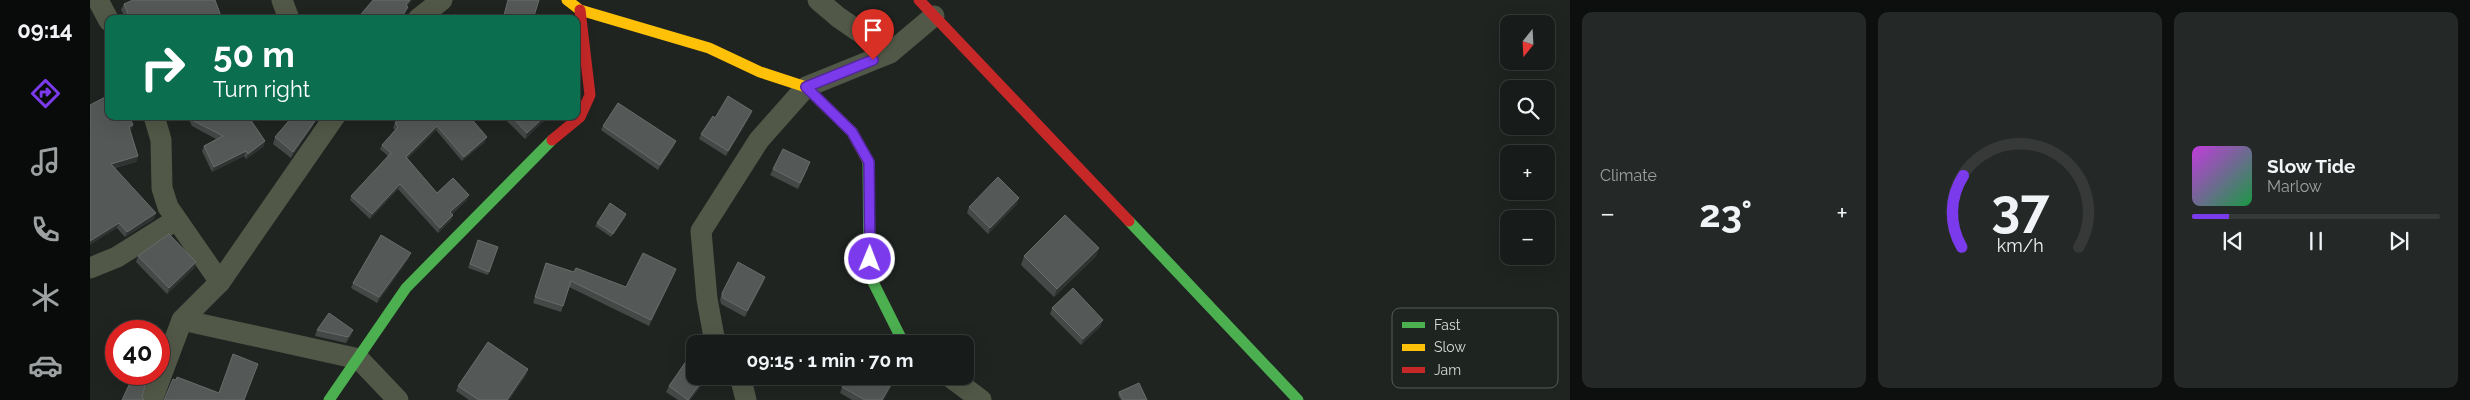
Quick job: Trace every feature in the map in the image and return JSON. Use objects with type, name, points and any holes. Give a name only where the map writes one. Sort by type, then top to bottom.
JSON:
[{"type":"street","points":[[282,0],[288,15]]},
{"type":"street","points":[[423,15],[442,0]]},
{"type":"street","points":[[567,0],[580,10],[709,48],[760,72],[806,87],[852,132],[869,162],[869,274],[900,335]]},
{"type":"street","points":[[818,0],[838,17],[890,53]]},
{"type":"street","points":[[919,0],[1298,400]]},
{"type":"street","points":[[580,10],[590,95],[580,117]]},
{"type":"street","points":[[714,335],[707,300],[701,231],[759,140],[806,87],[890,53],[934,16]]},
{"type":"street","points":[[155,120],[162,140],[162,188],[168,207],[220,282]]},
{"type":"street","points":[[152,400],[182,320],[220,282],[332,120]]},
{"type":"street","points":[[329,400],[359,360],[406,288],[553,139],[576,120]]},
{"type":"street","points":[[90,268],[117,257],[176,220]]},
{"type":"street","points":[[182,320],[359,360],[398,400]]},
{"type":"street","points":[[742,385],[746,400]]},
{"type":"street","points":[[961,385],[981,400]]},
{"type":"building","points":[[133,0],[215,0],[221,15],[128,15],[124,4]]},
{"type":"building","points":[[373,0],[410,0],[403,15],[360,15]]},
{"type":"building","points":[[508,0],[539,0],[534,15],[504,15]]},
{"type":"building","points":[[728,96],[752,111],[728,151],[701,134],[713,116],[715,118]]},
{"type":"building","points":[[105,97],[105,120],[131,120],[133,125],[129,127],[138,156],[111,164],[156,213],[127,232],[119,223],[90,241],[90,105]]},
{"type":"building","points":[[618,103],[676,141],[660,165],[603,126]]},
{"type":"building","points":[[251,120],[265,141],[248,154],[246,151],[214,167],[204,146],[223,136],[194,121]]},
{"type":"building","points":[[290,120],[315,121],[293,152],[275,137]]},
{"type":"building","points":[[397,120],[472,120],[487,137],[464,157],[437,126],[406,157],[437,193],[453,178],[469,195],[450,212],[453,215],[440,228],[400,184],[372,214],[351,196],[391,153],[382,145],[398,127],[395,123]]},
{"type":"building","points":[[515,120],[541,120],[527,133]]},
{"type":"building","points":[[783,149],[810,162],[800,183],[773,169]]},
{"type":"building","points":[[998,177],[1019,198],[990,228],[969,207]]},
{"type":"building","points":[[610,203],[626,214],[613,234],[597,223]]},
{"type":"building","points":[[1065,215],[1099,248],[1057,289],[1024,256]]},
{"type":"building","points":[[169,234],[196,262],[169,288],[138,256]]},
{"type":"building","points":[[381,235],[411,253],[379,297],[353,283]]},
{"type":"building","points":[[478,240],[498,247],[489,272],[470,264]]},
{"type":"building","points":[[643,253],[676,269],[651,320],[571,281],[563,306],[535,297],[546,263],[574,272],[576,268],[626,287]]},
{"type":"building","points":[[738,262],[765,277],[747,311],[723,298],[722,293]]},
{"type":"building","points":[[1073,288],[1103,320],[1083,339],[1052,308]]},
{"type":"building","points":[[329,313],[353,330],[348,337],[317,330]]},
{"type":"building","points":[[488,342],[528,369],[507,400],[479,400],[458,386]]},
{"type":"building","points":[[233,354],[258,364],[244,400],[164,400],[173,379],[176,380],[177,377],[219,393]]},
{"type":"building","points":[[686,361],[686,385],[699,385],[688,400],[669,386]]},
{"type":"building","points":[[1139,383],[1147,400],[1123,400],[1119,392]]},
{"type":"building","points":[[129,385],[146,385],[142,397],[144,400],[122,400]]},
{"type":"building","points":[[843,385],[891,385],[882,400],[865,400],[842,387]]},
{"type":"traffic: fast","points":[[329,400],[406,288],[552,140]]},
{"type":"traffic: fast","points":[[868,161],[869,274],[900,335]]},
{"type":"traffic: fast","points":[[1129,221],[1298,400]]},
{"type":"traffic: slow","points":[[567,0],[580,10],[709,48],[760,72],[806,87],[852,132],[868,161]]},
{"type":"traffic: jam","points":[[919,0],[1129,221]]},
{"type":"traffic: jam","points":[[580,10],[590,95],[580,117]]},
{"type":"traffic: jam","points":[[552,140],[576,120]]},
{"type":"route","points":[[870,259],[869,162],[852,132],[806,87],[873,60]]}]
